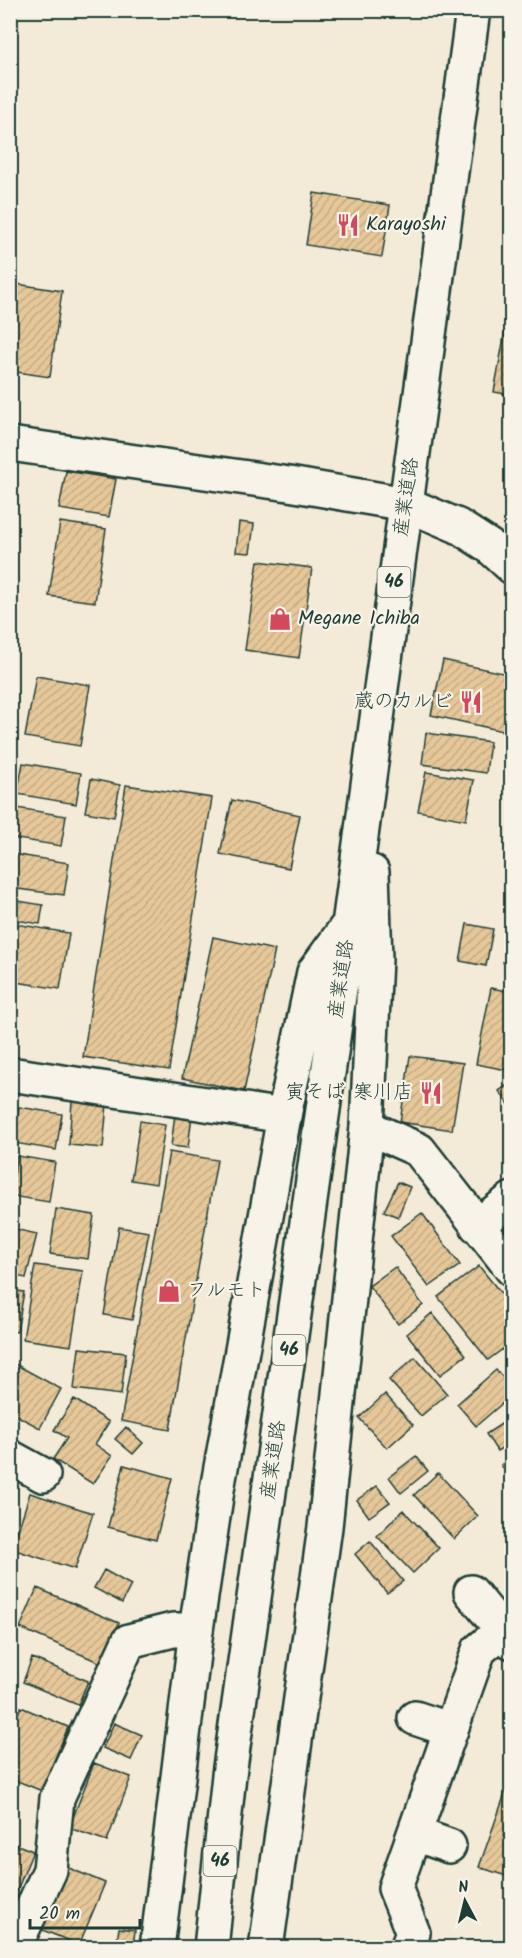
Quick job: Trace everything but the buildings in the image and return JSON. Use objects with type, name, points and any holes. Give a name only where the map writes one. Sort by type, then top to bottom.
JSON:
[{"type":"main road","name":"産業道路","points":[[212,1947],[229,1775],[369,780],[385,647],[473,10]]},
{"type":"main road","points":[[10,444],[289,484],[406,504],[458,526],[489,546],[512,567]]},
{"type":"main road","points":[[266,1947],[325,1527],[367,1127],[375,959],[369,780]]},
{"type":"main road","points":[[157,1947],[196,1630],[217,1490],[284,1116],[314,972],[349,924]]},
{"type":"main road","points":[[10,1074],[284,1116]]},
{"type":"main road","points":[[367,1127],[419,1150],[512,1269]]},
{"type":"main road","points":[[477,1226],[512,1198]]},
{"type":"main road","points":[[10,1457],[44,1475]]},
{"type":"main road","points":[[407,1947],[413,1933],[394,1888],[479,1650],[507,1636],[471,1592]]},
{"type":"main road","points":[[14,1947],[50,1870],[57,1798],[129,1641],[173,1630],[196,1630]]},
{"type":"main road","points":[[415,1718],[451,1730]]},
{"type":"main road","points":[[415,1834],[449,1846]]},
{"type":"place","name":"Karayoshi","points":[[348,225]]},
{"type":"place","name":"Megane Ichiba","points":[[280,619]]},
{"type":"place","name":"蔵のカルビ","points":[[471,702]]},
{"type":"place","name":"寅そば 寒川店","points":[[431,1093]]},
{"type":"place","name":"フルモト","points":[[169,1291]]}]
